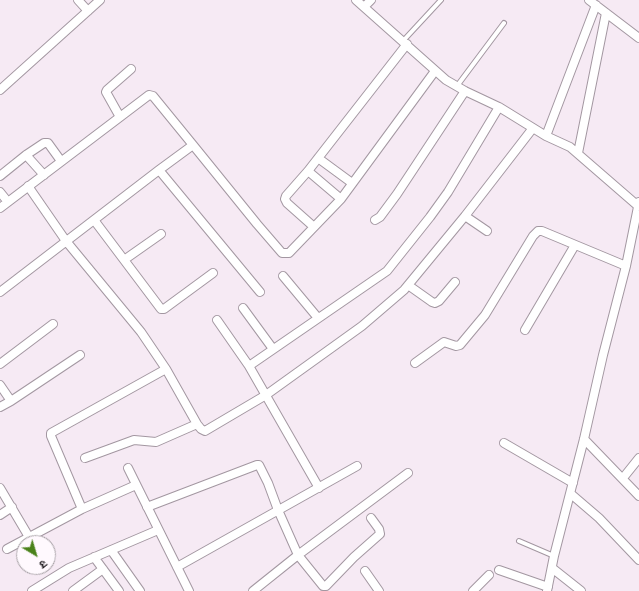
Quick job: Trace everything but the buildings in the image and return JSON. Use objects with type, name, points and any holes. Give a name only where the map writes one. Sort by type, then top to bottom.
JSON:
[{"type":"street","points":[[78,0],[88,11]]},
{"type":"street","points":[[0,90],[100,0]]},
{"type":"street","points":[[356,0],[435,71],[456,86],[499,107],[546,136],[570,147],[639,204],[637,228],[603,355],[571,494],[554,556],[548,589],[499,570]]},
{"type":"street","points":[[364,7],[371,0]]},
{"type":"street","points":[[546,136],[593,2],[639,38]]},
{"type":"street","points":[[578,153],[606,13]]},
{"type":"street","points":[[314,226],[287,203],[285,199],[286,196],[308,171],[405,43]]},
{"type":"street","points":[[120,117],[106,92],[131,69]]},
{"type":"street","points":[[0,208],[149,95],[152,95],[257,224],[282,253],[286,254],[292,251],[341,199],[435,71]]},
{"type":"street","points":[[375,220],[380,217],[397,194],[465,91]]},
{"type":"street","points":[[249,366],[387,270],[430,217],[448,192],[499,107]]},
{"type":"street","points":[[28,186],[66,241],[141,332],[166,369],[197,424],[204,431],[266,395],[362,326],[394,299],[408,285],[465,216],[533,128]]},
{"type":"street","points":[[0,176],[26,155],[46,142],[61,161]]},
{"type":"street","points":[[0,292],[159,170],[193,146]]},
{"type":"street","points":[[26,155],[44,175]]},
{"type":"street","points":[[318,158],[352,183]]},
{"type":"street","points":[[159,170],[260,292]]},
{"type":"street","points":[[308,171],[341,199]]},
{"type":"street","points":[[0,192],[8,202]]},
{"type":"street","points":[[465,216],[487,231]]},
{"type":"street","points":[[94,220],[163,309],[213,273]]},
{"type":"street","points":[[415,363],[444,342],[458,346],[477,327],[536,232],[542,231],[626,266]]},
{"type":"street","points":[[124,260],[161,234]]},
{"type":"street","points":[[525,330],[575,245]]},
{"type":"street","points":[[283,276],[318,318]]},
{"type":"street","points":[[408,285],[435,303],[455,282]]},
{"type":"street","points":[[243,308],[273,349]]},
{"type":"street","points":[[217,320],[249,366],[319,488]]},
{"type":"street","points":[[0,364],[53,324]]},
{"type":"street","points":[[0,407],[80,355]]},
{"type":"street","points":[[82,509],[50,436],[51,433],[166,369]]},
{"type":"street","points":[[0,386],[11,401]]},
{"type":"street","points":[[84,458],[134,440],[156,442],[197,424]]},
{"type":"street","points":[[584,439],[639,496]]},
{"type":"street","points":[[504,443],[573,483]]},
{"type":"street","points":[[623,478],[639,458]]},
{"type":"street","points":[[147,507],[257,465],[261,468],[298,555],[322,585],[326,586],[354,557],[380,534],[379,529],[371,518]]},
{"type":"street","points":[[177,567],[357,466]]},
{"type":"street","points":[[128,468],[188,591]]},
{"type":"street","points":[[253,591],[298,555],[408,473]]},
{"type":"street","points":[[33,535],[82,509],[136,485]]},
{"type":"street","points":[[0,488],[28,535]]},
{"type":"street","points":[[571,494],[599,518],[639,560]]},
{"type":"street","points":[[0,515],[12,507]]},
{"type":"street","points":[[32,591],[69,568],[158,530]]},
{"type":"street","points":[[7,549],[16,544]]},
{"type":"street","points":[[111,550],[140,591]]},
{"type":"street","points":[[94,557],[119,591]]},
{"type":"street","points":[[552,568],[581,591]]},
{"type":"street","points":[[73,591],[84,588],[102,569]]},
{"type":"street","points":[[365,571],[380,591]]},
{"type":"street","points":[[473,591],[489,575]]},
{"type":"lane","points":[[405,43],[441,0]]},
{"type":"lane","points":[[456,86],[504,23]]},
{"type":"lane","points":[[519,541],[554,556]]}]
